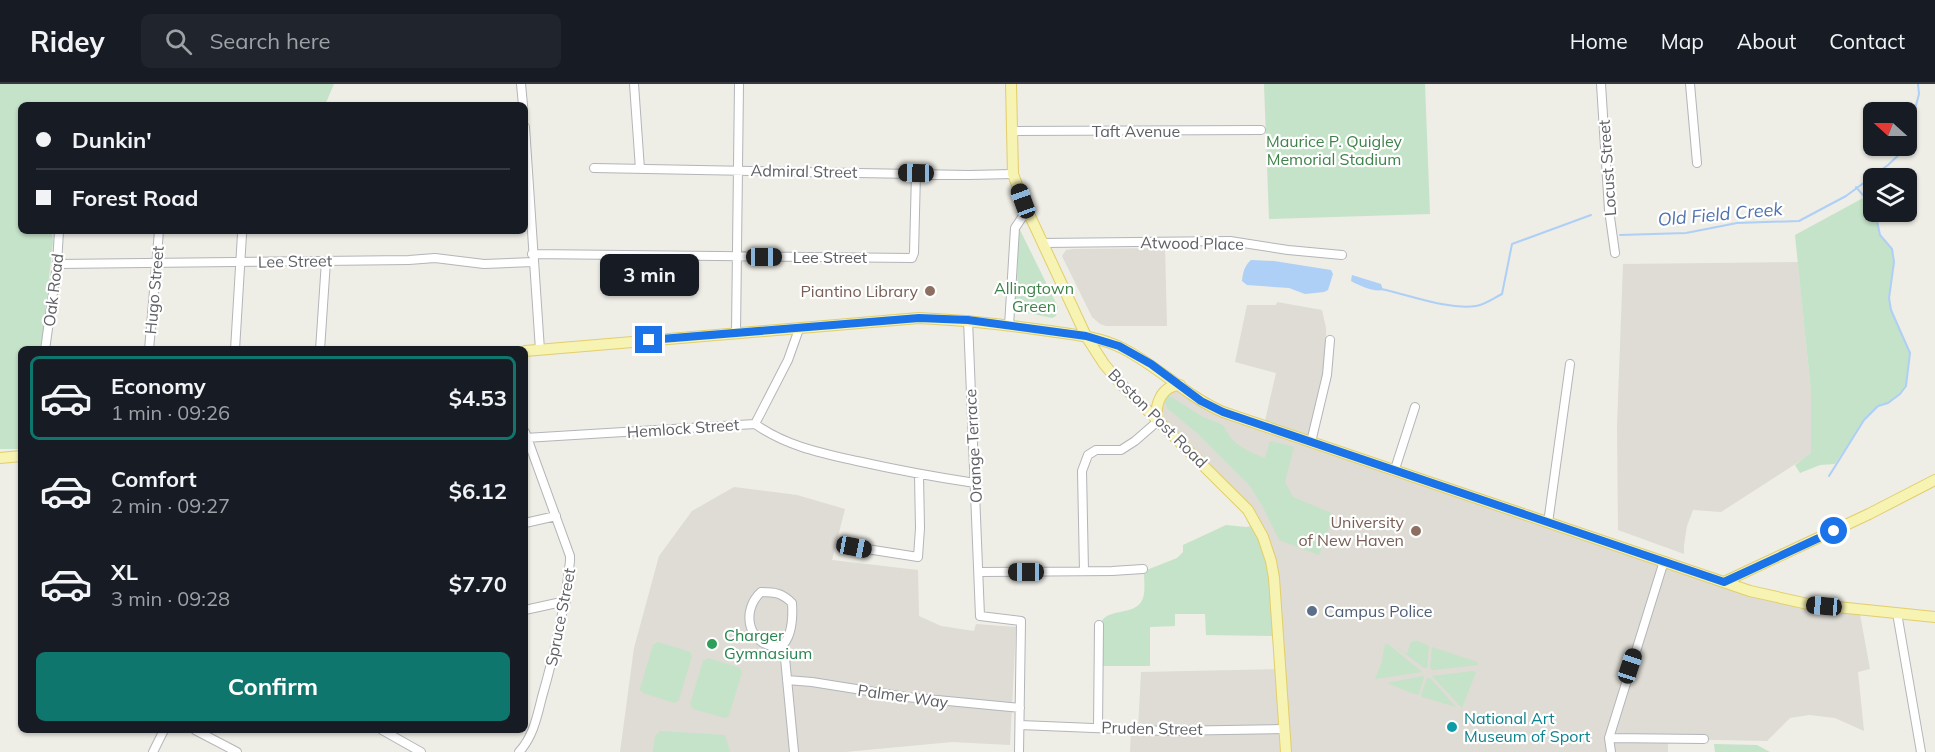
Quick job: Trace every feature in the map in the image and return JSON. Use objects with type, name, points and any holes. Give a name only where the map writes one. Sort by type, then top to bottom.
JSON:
[{"type":"main road","name":"Boston Post Road","points":[[1011,84],[1013,174],[1027,210],[1086,336],[1119,382],[1248,510],[1263,537],[1274,578],[1286,752]]},
{"type":"main road","points":[[528,351],[919,318],[968,320],[1086,336],[1119,346],[1142,358],[1216,409],[1724,582],[1783,600],[1935,617]]},
{"type":"main road","points":[[1157,421],[1156,408],[1160,396],[1169,387],[1180,385]]},
{"type":"main road","points":[[0,458],[18,456]]},
{"type":"main road","points":[[1724,582],[1935,480]]},
{"type":"street","points":[[521,84],[523,102]]},
{"type":"street","points":[[634,84],[640,169]]},
{"type":"street","points":[[735,333],[739,84]]},
{"type":"street","name":"Locust Street","points":[[1601,84],[1609,210],[1615,253]]},
{"type":"street","points":[[1690,84],[1697,163]]},
{"type":"street","name":"Taft Avenue","points":[[1012,131],[1261,130]]},
{"type":"street","name":"Admiral Street","points":[[594,168],[1013,174]]},
{"type":"street","name":"Lee Street","points":[[57,264],[435,258],[484,264],[533,258],[736,256],[912,258],[916,173]]},
{"type":"street","points":[[528,176],[540,350]]},
{"type":"street","points":[[1009,326],[1015,228],[1027,210]]},
{"type":"street","name":"Oak Road","points":[[46,346],[59,234]]},
{"type":"street","name":"Hugo Street","points":[[149,346],[159,234]]},
{"type":"street","points":[[235,346],[242,234]]},
{"type":"street","name":"Atwood Place","points":[[1042,243],[1230,241],[1342,255]]},
{"type":"street","points":[[320,346],[326,261]]},
{"type":"street","name":"Orange Terrace","points":[[968,320],[980,616],[1021,621],[1020,708]]},
{"type":"street","points":[[755,424],[788,360],[799,329]]},
{"type":"street","points":[[1311,442],[1327,375],[1330,340]]},
{"type":"street","points":[[1548,523],[1570,364]]},
{"type":"street","points":[[1395,469],[1415,407]]},
{"type":"street","points":[[1084,571],[1082,471],[1086,459],[1096,450],[1117,451],[1127,447],[1157,421]]},
{"type":"street","name":"Hemlock Street","points":[[528,436],[755,424],[771,435],[802,448],[919,475],[975,483]]},
{"type":"street","name":"Spruce Street","points":[[519,752],[531,735],[552,664],[566,601],[570,556],[528,441]]},
{"type":"street","points":[[854,547],[918,557],[919,475]]},
{"type":"street","points":[[528,522],[556,516]]},
{"type":"street","points":[[1611,752],[1609,738],[1664,561]]},
{"type":"street","points":[[979,572],[1143,569]]},
{"type":"street","points":[[761,592],[775,592],[785,596],[792,603],[788,638],[781,647],[764,645],[753,633],[751,612],[756,597],[761,592]]},
{"type":"street","points":[[528,609],[566,601]]},
{"type":"street","points":[[1898,613],[1922,752]]},
{"type":"street","points":[[1098,728],[1099,625]]},
{"type":"street","points":[[781,647],[785,658],[794,752]]},
{"type":"street","name":"Palmer Way","points":[[787,680],[906,697],[1020,708]]},
{"type":"street","points":[[1019,752],[1020,708]]},
{"type":"street","name":"Pruden Street","points":[[1020,725],[1166,731],[1284,729]]},
{"type":"street","points":[[153,752],[162,733]]},
{"type":"street","points":[[201,733],[237,752]]},
{"type":"street","points":[[387,733],[421,752]]},
{"type":"street","points":[[1609,738],[1704,739]]},
{"type":"shaded area","points":[[1165,248],[1167,326],[1106,326],[1100,324],[1092,317],[1062,256],[1066,250],[1073,249]]},
{"type":"shaded area","points":[[1798,262],[1811,392],[1811,454],[1721,512],[1693,510],[1687,526],[1684,554],[1618,530],[1617,426],[1623,264]]},
{"type":"shaded area","name":"University of New Haven","points":[[1277,302],[1322,310],[1326,328],[1327,375],[1311,441],[1750,591],[1859,609],[1870,669],[1858,672],[1864,731],[1835,718],[1809,715],[1790,718],[1767,741],[1668,739],[1668,752],[1130,752],[1131,730],[1138,730],[1141,672],[1279,669],[1257,525],[1157,420],[1169,387],[1264,425],[1276,373],[1235,362],[1247,305],[1276,305]]},
{"type":"shaded area","points":[[734,487],[797,495],[845,509],[832,560],[918,570],[919,616],[941,626],[974,631],[976,624],[1016,627],[1010,745],[952,742],[845,752],[620,752],[634,648],[659,556],[692,511]]},
{"type":"green space","points":[[0,84],[334,84],[326,102],[18,102],[18,234],[52,234],[53,242],[41,346],[18,346],[18,449],[0,449]]},
{"type":"green space","name":"Maurice P. Quigley Memorial Stadium","points":[[1264,84],[1425,84],[1430,214],[1269,219]]},
{"type":"green space","points":[[1863,198],[1863,222],[1877,222],[1880,235],[1892,249],[1894,262],[1889,298],[1891,310],[1910,353],[1906,386],[1900,394],[1888,403],[1878,406],[1864,420],[1835,464],[1820,465],[1800,473],[1795,465],[1811,453],[1811,392],[1795,235]]},
{"type":"green space","name":"Allingtown Green","points":[[1018,230],[1058,307],[1056,316],[1052,318],[1014,310],[1014,297],[1017,293]]},
{"type":"green space","points":[[1168,395],[1203,417],[1223,425],[1235,442],[1265,458],[1270,441],[1294,447],[1285,482],[1293,497],[1331,513],[1333,517],[1319,555],[1279,540],[1250,486],[1197,433],[1167,408],[1165,402]]},
{"type":"green space","points":[[1226,525],[1246,527],[1257,525],[1263,537],[1277,636],[1206,635],[1205,614],[1175,614],[1175,626],[1150,627],[1150,666],[1099,666],[1100,624],[1110,615],[1137,607],[1144,594],[1144,571],[1177,558],[1183,552],[1183,545]]},
{"type":"green space","points":[[1417,641],[1429,646],[1427,668],[1395,646],[1407,654],[1411,642]]},
{"type":"green space","points":[[658,642],[690,652],[692,656],[679,700],[675,703],[643,693],[640,689],[653,645]]},
{"type":"green space","points":[[1385,643],[1422,672],[1375,679],[1382,662]]},
{"type":"green space","points":[[1432,647],[1477,662],[1478,665],[1432,670],[1430,668]]},
{"type":"green space","points":[[708,658],[740,668],[742,672],[729,716],[725,718],[693,709],[690,704],[703,661]]},
{"type":"green space","points":[[1476,672],[1462,708],[1432,676]]},
{"type":"green space","points":[[1423,676],[1417,695],[1387,683]]},
{"type":"green space","points":[[1427,678],[1430,678],[1456,707],[1422,697]]},
{"type":"green space","points":[[660,731],[725,735],[730,752],[653,752],[655,736]]},
{"type":"green space","points":[[1714,744],[1757,745],[1770,752],[1715,752]]},
{"type":"water","points":[[1251,260],[1274,261],[1331,270],[1333,274],[1328,290],[1324,292],[1305,294],[1289,288],[1247,285],[1242,281],[1245,267]]},
{"type":"water","points":[[1352,275],[1381,284],[1383,290],[1358,285],[1351,281]]},
{"type":"waterway","name":"Old Field Creek","points":[[1917,102],[1918,84]]},
{"type":"waterway","name":"Old Field Creek","points":[[1620,235],[1686,233],[1737,223],[1799,221],[1846,196],[1898,156]]},
{"type":"waterway","points":[[1856,187],[1863,195]]},
{"type":"waterway","name":"Old Field Creek","points":[[1381,289],[1453,306],[1465,307],[1482,304],[1502,294],[1512,244],[1591,215]]},
{"type":"waterway","points":[[1829,476],[1864,420],[1878,406],[1888,403],[1900,394],[1906,386],[1910,353],[1891,310],[1889,298],[1894,262],[1892,249],[1880,235],[1877,222]]},
{"type":"place","name":"Piantino Library","points":[[930,291]]},
{"type":"place","name":"University of New Haven","points":[[1416,531]]},
{"type":"place","name":"Campus Police","points":[[1312,611]]},
{"type":"place","name":"Charger Gymnasium","points":[[712,644]]},
{"type":"place","name":"National Art Museum of Sport","points":[[1452,727]]},
{"type":"route","points":[[649,340],[919,318],[968,320],[1086,336],[1119,346],[1142,358],[1201,401],[1223,412],[1406,472],[1724,582],[1834,531]]}]
